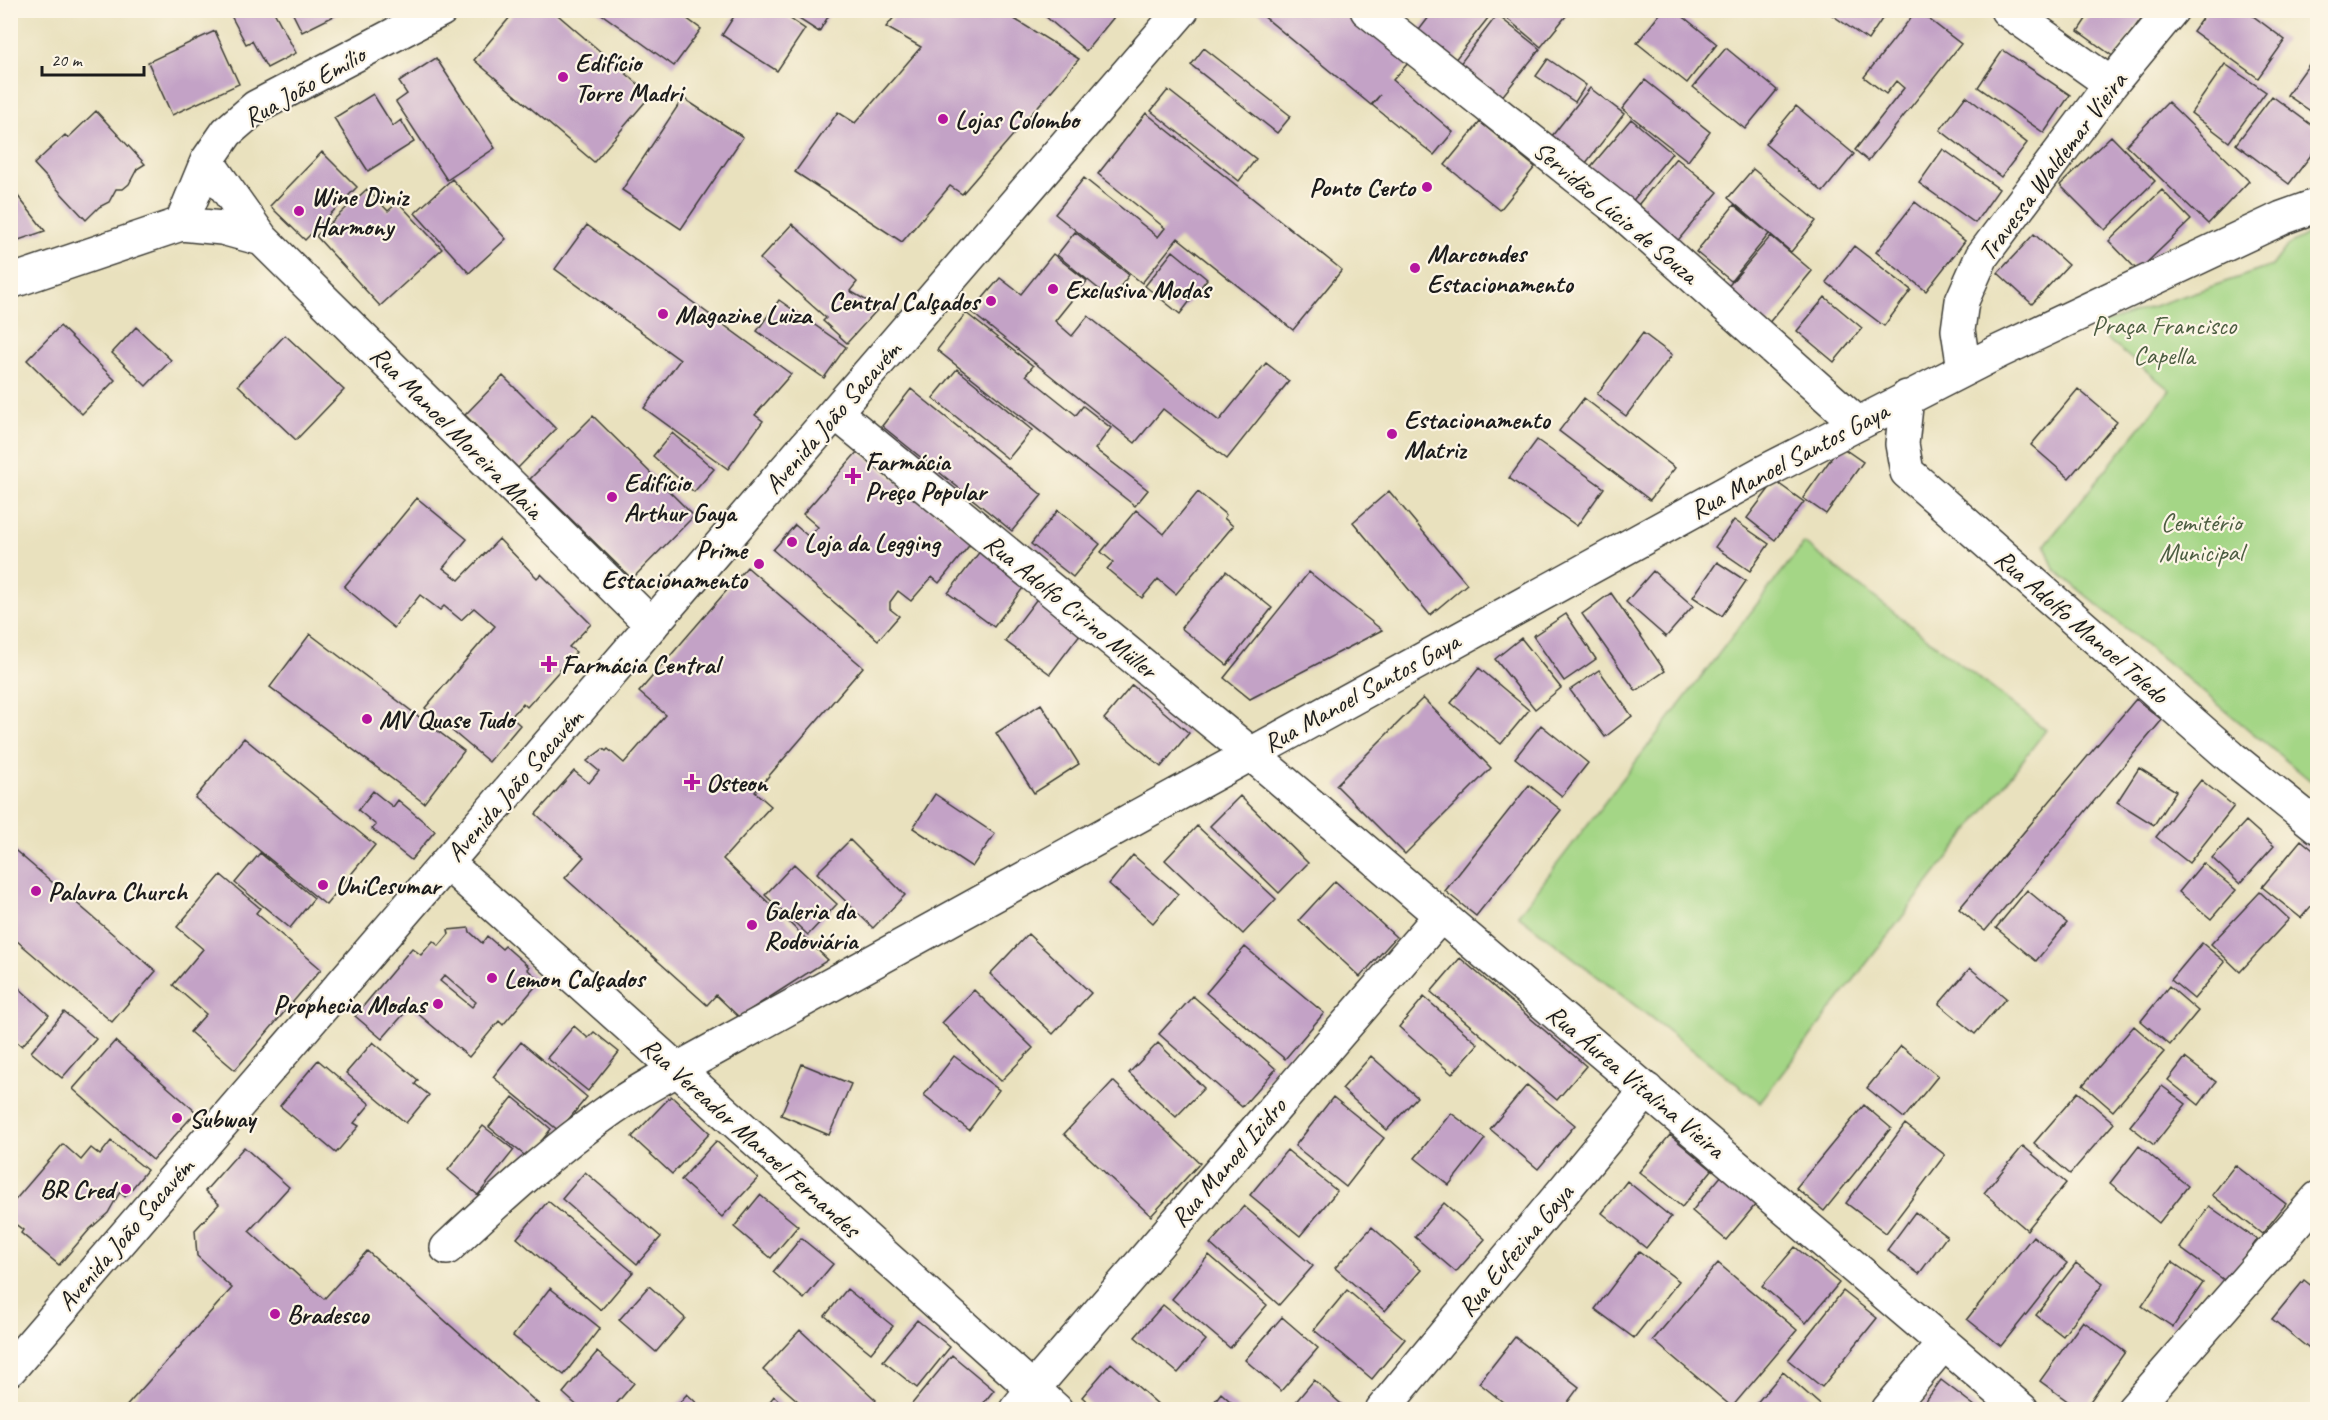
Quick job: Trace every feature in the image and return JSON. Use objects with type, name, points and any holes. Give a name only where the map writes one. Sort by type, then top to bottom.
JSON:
[{"type":"street","name":"Rua João Emílio","points":[[181,224],[207,161],[227,132],[256,107],[441,10]]},
{"type":"street","name":"Avenida João Sacavém","points":[[10,1369],[836,414],[1182,10]]},
{"type":"street","name":"Servidão Lúcio de Souza","points":[[1366,10],[1621,212],[1857,423]]},
{"type":"street","points":[[2007,10],[2111,84]]},
{"type":"street","name":"Travessa Waldemar Vieira","points":[[1964,369],[1958,330],[1962,301],[1982,256],[2111,84],[2172,10]]},
{"type":"street","name":"Rua Manoel Moreira Maia","points":[[207,161],[262,239],[652,625]]},
{"type":"street","name":"Rua Manoel Santos Gaya","points":[[447,1248],[543,1162],[614,1107],[676,1070],[1250,753],[1857,423],[2064,319],[2271,223],[2318,205]]},
{"type":"street","name":"Rua Manoel Moreira Maia","points":[[181,224],[222,228],[262,239]]},
{"type":"street","points":[[10,282],[181,224]]},
{"type":"street","name":"Rua Adolfo Manoel Toledo","points":[[1907,397],[1902,444],[1907,472],[2231,757],[2318,827]]},
{"type":"street","name":"Rua Adolfo Cirino Müller","points":[[836,414],[1250,753]]},
{"type":"street","name":"Rua Áurea Vitalina Vieira","points":[[1250,753],[2022,1410]]},
{"type":"street","name":"Rua Vereador Manoel Fernandes","points":[[447,863],[676,1070],[1035,1403]]},
{"type":"street","name":"Rua Manoel Izidro","points":[[1035,1403],[1441,915]]},
{"type":"street","name":"Rua Eufezina Gaya","points":[[1382,1410],[1647,1090]]},
{"type":"street","points":[[2133,1410],[2318,1198]]},
{"type":"street","points":[[1888,1410],[1944,1343]]},
{"type":"green space","name":"Cemitério Municipal","points":[[2312,232],[2318,236],[2317,786],[2054,569],[2045,545],[2170,390],[2092,327],[2272,266],[2287,246]]},
{"type":"green space","points":[[1804,543],[2046,730],[1760,1102],[1518,915]]},
{"type":"building","points":[[228,10],[273,10],[296,53],[267,68],[252,41],[246,44]]},
{"type":"building","points":[[291,10],[346,10],[302,32]]},
{"type":"building","name":"Edifício Torre Madri","points":[[516,10],[552,10],[651,95],[594,162],[474,60]]},
{"type":"building","points":[[596,10],[675,10],[701,29],[674,66]]},
{"type":"building","points":[[738,10],[777,10],[805,29],[777,71],[722,35]]},
{"type":"building","points":[[785,10],[832,10],[819,32]]},
{"type":"building","points":[[900,10],[1000,10],[1079,59],[962,194],[950,186],[902,242],[795,172],[838,112],[855,123],[921,47],[886,27]]},
{"type":"building","points":[[1038,10],[1106,10],[1114,17],[1086,51]]},
{"type":"building","points":[[1256,10],[1348,10],[1410,61],[1393,80],[1453,132],[1434,155],[1372,105],[1380,95],[1371,105]]},
{"type":"building","points":[[1421,10],[1489,10],[1492,13],[1450,66],[1413,38],[1429,17]]},
{"type":"building","points":[[1497,10],[1559,10],[1566,16],[1541,47]]},
{"type":"building","points":[[1663,10],[1675,10],[1717,44],[1687,83],[1637,43]]},
{"type":"building","points":[[1825,10],[1888,10],[1868,40]]},
{"type":"building","points":[[1917,10],[1961,44],[1868,161],[1855,150],[1904,88],[1896,81],[1886,94],[1864,77]]},
{"type":"building","points":[[2092,10],[2135,10],[2143,16],[2114,57],[2078,31]]},
{"type":"building","points":[[2208,10],[2245,10],[2285,40],[2258,78],[2193,31]]},
{"type":"building","points":[[1497,15],[1540,49],[1501,98],[1459,65]]},
{"type":"building","points":[[215,31],[239,84],[172,115],[148,62]]},
{"type":"building","points":[[1204,48],[1291,116],[1277,133],[1191,65]]},
{"type":"building","points":[[1726,48],[1777,90],[1745,129],[1693,87]]},
{"type":"building","points":[[2003,50],[2070,95],[2044,133],[1978,87]]},
{"type":"building","points":[[436,58],[495,148],[447,180],[396,102],[407,94],[399,82]]},
{"type":"building","points":[[1548,59],[1586,85],[1575,102],[1536,76]]},
{"type":"building","points":[[2310,63],[2318,68],[2318,116],[2287,95]]},
{"type":"building","points":[[2225,64],[2266,92],[2229,142],[2191,113]]},
{"type":"building","points":[[1645,80],[1710,132],[1688,161],[1622,109]]},
{"type":"building","points":[[1590,88],[1624,114],[1582,168],[1548,141]]},
{"type":"building","points":[[1168,90],[1256,159],[1239,181],[1151,111]]},
{"type":"building","points":[[373,94],[393,126],[401,120],[414,142],[368,171],[334,118]]},
{"type":"building","points":[[1966,96],[2027,143],[2001,177],[1940,130]]},
{"type":"building","points":[[2272,96],[2318,130],[2318,146],[2289,184],[2236,144]]},
{"type":"building","points":[[683,98],[743,137],[681,229],[622,190]]},
{"type":"building","points":[[2168,102],[2249,181],[2208,224],[2126,145]]},
{"type":"building","points":[[1796,106],[1854,154],[1823,192],[1765,144]]},
{"type":"building","points":[[96,111],[145,164],[137,169],[129,184],[123,189],[116,189],[109,202],[99,207],[86,220],[34,164],[65,135],[68,138]]},
{"type":"building","points":[[1146,113],[1342,270],[1293,330],[1178,238],[1142,283],[1055,214],[1084,178],[1158,237],[1165,228],[1098,174]]},
{"type":"building","points":[[1631,119],[1672,153],[1630,204],[1588,170]]},
{"type":"building","points":[[1480,122],[1535,167],[1500,210],[1445,165]]},
{"type":"building","points":[[2111,136],[2155,181],[2105,230],[2060,185]]},
{"type":"building","points":[[1943,149],[1999,189],[1975,223],[1919,183]]},
{"type":"building","points":[[322,152],[357,187],[305,240],[270,206]]},
{"type":"building","points":[[1676,158],[1718,192],[1675,244],[1634,210]]},
{"type":"building","points":[[1753,169],[1816,221],[1791,252],[1728,198]]},
{"type":"building","points":[[452,179],[506,239],[469,273],[415,213]]},
{"type":"building","points":[[10,186],[45,231],[10,243]]},
{"type":"building","points":[[367,189],[388,211],[398,202],[442,249],[380,306],[316,236]]},
{"type":"building","points":[[2162,190],[2191,220],[2138,271],[2109,241]]},
{"type":"building","points":[[1915,202],[1965,241],[1926,291],[1876,252]]},
{"type":"building","points":[[1734,205],[1769,234],[1731,281],[1696,252]]},
{"type":"building","points":[[792,224],[857,282],[850,291],[879,308],[847,343],[823,321],[826,318],[760,259]]},
{"type":"building","name":"Magazine Luiza","points":[[587,225],[791,374],[755,415],[763,421],[728,469],[644,408],[680,360],[555,269]]},
{"type":"building","points":[[1075,232],[1129,275],[1111,299],[1057,255]]},
{"type":"building","points":[[2034,234],[2068,265],[2032,304],[1998,273]]},
{"type":"building","points":[[1771,236],[1812,271],[1767,325],[1725,290]]},
{"type":"building","points":[[1854,246],[1911,290],[1884,326],[1826,282]]},
{"type":"building","points":[[1173,251],[1207,279],[1180,314],[1145,286]]},
{"type":"building","points":[[1053,254],[1087,281],[1055,321],[1072,336],[1088,316],[1219,421],[1266,363],[1289,381],[1227,459],[1163,409],[1135,443],[971,312],[1000,278],[1021,294]]},
{"type":"building","points":[[1825,297],[1862,328],[1834,362],[1797,331]]},
{"type":"building","points":[[779,300],[846,347],[824,378],[757,331]]},
{"type":"building","points":[[966,313],[1033,366],[1026,375],[1076,415],[1083,406],[1111,428],[1095,449],[1148,490],[1135,506],[937,350]]},
{"type":"building","points":[[60,326],[115,380],[82,414],[27,360]]},
{"type":"building","points":[[136,327],[171,360],[146,386],[112,353]]},
{"type":"building","points":[[1643,333],[1672,355],[1626,416],[1597,394]]},
{"type":"building","points":[[285,335],[344,390],[296,440],[238,385]]},
{"type":"building","points":[[957,369],[1032,430],[1008,459],[933,398]]},
{"type":"building","points":[[503,376],[556,429],[518,468],[465,415]]},
{"type":"building","points":[[911,389],[1042,495],[1012,531],[882,426]]},
{"type":"building","points":[[2078,389],[2117,422],[2069,478],[2031,445]]},
{"type":"building","points":[[1584,398],[1675,468],[1650,500],[1559,431]]},
{"type":"building","name":"Edifício Arthur Gaya","points":[[593,416],[694,516],[632,579],[530,479]]},
{"type":"building","points":[[672,433],[714,469],[694,492],[653,456]]},
{"type":"building","points":[[1537,440],[1604,488],[1577,526],[1509,478]]},
{"type":"building","points":[[1840,446],[1863,462],[1826,514],[1803,498]]},
{"type":"building","points":[[858,451],[972,542],[939,583],[932,577],[911,601],[898,591],[890,602],[890,609],[899,616],[878,640],[773,550],[795,525],[809,537],[818,527],[803,514]]},
{"type":"building","points":[[1775,481],[1804,502],[1775,540],[1747,518]]},
{"type":"building","points":[[1389,491],[1467,584],[1430,615],[1353,522]]},
{"type":"building","points":[[1198,492],[1226,515],[1224,518],[1233,526],[1176,594],[1158,579],[1142,598],[1107,569],[1113,562],[1101,552],[1136,510],[1164,534]]},
{"type":"building","points":[[417,498],[467,539],[443,568],[459,580],[499,539],[537,578],[541,574],[591,624],[569,647],[576,652],[527,707],[523,703],[511,717],[520,725],[489,762],[425,708],[495,626],[474,608],[461,620],[444,606],[440,610],[420,595],[394,628],[344,587]]},
{"type":"building","points":[[1058,510],[1100,544],[1073,577],[1031,544]]},
{"type":"building","points":[[1734,520],[1769,544],[1750,571],[1715,547]]},
{"type":"building","points":[[981,550],[1026,584],[994,627],[948,593]]},
{"type":"building","points":[[1717,562],[1746,581],[1722,616],[1693,597]]},
{"type":"building","points":[[747,567],[863,667],[755,792],[771,806],[723,859],[828,960],[739,1017],[716,995],[707,1005],[565,878],[584,857],[536,814],[574,771],[589,783],[599,771],[587,761],[603,749],[606,751],[608,749],[624,763],[666,715],[639,692]]},
{"type":"building","points":[[1226,571],[1272,608],[1227,665],[1181,628]]},
{"type":"building","points":[[1653,571],[1693,606],[1666,637],[1626,602]]},
{"type":"building","points":[[1309,572],[1382,630],[1250,699],[1224,678]]},
{"type":"building","points":[[1611,593],[1665,671],[1636,691],[1582,614]]},
{"type":"building","points":[[1039,596],[1084,629],[1050,674],[1005,641]]},
{"type":"building","points":[[1566,614],[1596,659],[1564,681],[1533,636]]},
{"type":"building","name":"MV Quase Tudo","points":[[310,634],[464,751],[424,803],[270,687]]},
{"type":"building","points":[[1521,638],[1561,688],[1535,709],[1495,659]]},
{"type":"building","points":[[1479,668],[1529,710],[1501,744],[1451,703]]},
{"type":"building","points":[[1599,670],[1632,716],[1605,737],[1570,690]]},
{"type":"building","points":[[1132,685],[1189,733],[1161,767],[1104,719]]},
{"type":"building","points":[[1423,698],[1491,768],[1405,854],[1336,785]]},
{"type":"building","points":[[2136,699],[2162,720],[1985,931],[1959,909]]},
{"type":"building","points":[[1041,704],[1079,764],[1034,793],[996,733]]},
{"type":"building","points":[[1541,725],[1588,763],[1562,796],[1515,758]]},
{"type":"building","points":[[244,738],[375,845],[326,905],[195,798]]},
{"type":"building","points":[[2139,768],[2176,791],[2154,825],[2117,802]]},
{"type":"building","points":[[2201,780],[2234,806],[2189,863],[2156,837]]},
{"type":"building","points":[[1529,785],[1561,810],[1476,916],[1445,891]]},
{"type":"building","points":[[373,791],[393,807],[398,800],[435,831],[411,860],[372,829],[376,825],[358,810]]},
{"type":"building","points":[[935,794],[995,834],[972,867],[913,828]]},
{"type":"building","points":[[1240,796],[1308,863],[1279,893],[1210,826]]},
{"type":"building","points":[[2246,821],[2274,846],[2240,884],[2212,858]]},
{"type":"building","points":[[1197,826],[1276,899],[1243,934],[1165,860]]},
{"type":"building","points":[[850,840],[905,895],[873,928],[817,873]]},
{"type":"building","points":[[2301,840],[2318,854],[2318,898],[2301,918],[2262,887]]},
{"type":"building","name":"Palavra Church","points":[[10,846],[156,971],[112,1022],[10,935]]},
{"type":"building","points":[[260,853],[314,898],[290,928],[235,883]]},
{"type":"building","points":[[1133,855],[1178,894],[1153,923],[1109,884]]},
{"type":"building","points":[[2203,863],[2236,890],[2211,919],[2179,892]]},
{"type":"building","points":[[794,864],[837,904],[808,935],[765,895]]},
{"type":"building","points":[[221,875],[260,908],[256,913],[321,969],[235,1070],[190,1032],[206,1014],[173,985],[203,949],[177,927]]},
{"type":"building","points":[[1335,881],[1396,937],[1360,977],[1299,920]]},
{"type":"building","points":[[2027,890],[2067,923],[2036,961],[1996,928]]},
{"type":"building","points":[[2260,892],[2289,919],[2240,972],[2211,944]]},
{"type":"building","points":[[469,928],[470,932],[482,943],[487,936],[502,949],[505,946],[529,967],[527,969],[540,981],[503,1025],[499,1021],[469,1057],[410,1007],[382,1039],[355,1016],[412,948],[421,955],[433,941],[439,946],[449,934],[448,930]],"holes":[[[445,975],[476,1002],[472,1007],[440,981]]]},
{"type":"building","points":[[1028,934],[1091,993],[1053,1034],[990,974]]},
{"type":"building","points":[[2202,943],[2225,962],[2194,999],[2171,980]]},
{"type":"building","points":[[1245,947],[1324,1013],[1285,1059],[1206,993]]},
{"type":"building","points":[[1460,958],[1586,1066],[1557,1100],[1431,992]]},
{"type":"building","points":[[1970,968],[2006,998],[1975,1034],[1939,1004]]},
{"type":"building","points":[[10,980],[49,1015],[22,1046],[10,1036]]},
{"type":"building","points":[[2169,986],[2198,1011],[2170,1045],[2141,1021]]},
{"type":"building","points":[[974,990],[1033,1048],[1001,1081],[942,1023]]},
{"type":"building","points":[[1193,996],[1276,1069],[1242,1107],[1159,1034]]},
{"type":"building","points":[[1424,997],[1478,1044],[1452,1074],[1399,1027]]},
{"type":"building","points":[[64,1012],[96,1039],[62,1078],[31,1052]]},
{"type":"building","points":[[574,1026],[588,1038],[594,1032],[619,1052],[588,1091],[547,1058]]},
{"type":"building","points":[[2134,1026],[2164,1052],[2113,1111],[2083,1085]]},
{"type":"building","points":[[115,1041],[196,1112],[153,1160],[73,1089]]},
{"type":"building","points":[[373,1042],[418,1080],[415,1084],[429,1095],[406,1123],[346,1073]]},
{"type":"building","points":[[521,1042],[587,1097],[559,1131],[493,1077]]},
{"type":"building","points":[[1158,1043],[1204,1088],[1176,1117],[1129,1073]]},
{"type":"building","points":[[1901,1046],[1938,1076],[1904,1118],[1867,1088]]},
{"type":"building","points":[[954,1056],[999,1090],[969,1130],[924,1095]]},
{"type":"building","points":[[1371,1056],[1417,1097],[1387,1130],[1342,1089]]},
{"type":"building","points":[[2185,1058],[2216,1082],[2199,1105],[2168,1080]]},
{"type":"building","points":[[318,1060],[370,1104],[354,1123],[359,1126],[336,1153],[280,1106]]},
{"type":"building","points":[[802,1064],[851,1084],[829,1135],[781,1115]]},
{"type":"building","points":[[1113,1081],[1200,1163],[1151,1216],[1064,1134]]},
{"type":"building","points":[[1527,1085],[1575,1125],[1538,1169],[1490,1129]]},
{"type":"building","points":[[2162,1086],[2186,1104],[2154,1145],[2130,1126]]},
{"type":"building","points":[[2078,1092],[2114,1123],[2070,1174],[2034,1143]]},
{"type":"building","points":[[671,1096],[710,1133],[672,1174],[632,1137]]},
{"type":"building","points":[[513,1097],[551,1129],[528,1158],[489,1127]]},
{"type":"building","points":[[1333,1097],[1384,1138],[1346,1187],[1295,1146]]},
{"type":"building","points":[[1864,1105],[1891,1128],[1824,1211],[1796,1188]]},
{"type":"building","points":[[1451,1113],[1485,1139],[1449,1185],[1415,1158]]},
{"type":"building","points":[[1905,1124],[1945,1155],[1886,1233],[1846,1203]]},
{"type":"building","points":[[483,1126],[514,1150],[478,1195],[448,1170]]},
{"type":"building","points":[[1670,1135],[1712,1170],[1682,1207],[1639,1172]]},
{"type":"building","points":[[111,1141],[147,1170],[125,1197],[120,1192],[108,1213],[90,1229],[59,1265],[21,1233],[23,1230],[10,1220],[10,1206],[63,1144],[81,1160],[91,1148],[100,1155]]},
{"type":"building","points":[[716,1141],[758,1178],[722,1217],[681,1180]]},
{"type":"building","points":[[2023,1146],[2066,1183],[2027,1230],[1984,1193]]},
{"type":"building","points":[[2139,1146],[2188,1186],[2159,1223],[2110,1183]]},
{"type":"building","points":[[244,1147],[289,1187],[249,1231],[324,1299],[367,1251],[545,1410],[123,1410],[232,1288],[197,1256],[195,1230],[219,1204],[205,1191]]},
{"type":"building","points":[[1287,1150],[1337,1191],[1300,1236],[1250,1195]]},
{"type":"building","points":[[2235,1165],[2286,1204],[2262,1234],[2212,1195]]},
{"type":"building","points":[[585,1172],[661,1237],[637,1264],[562,1199]]},
{"type":"building","points":[[1722,1175],[1756,1204],[1726,1240],[1692,1211]]},
{"type":"building","points":[[1627,1181],[1671,1217],[1646,1248],[1602,1213]]},
{"type":"building","points":[[760,1195],[798,1226],[771,1258],[734,1227]]},
{"type":"building","points":[[548,1201],[633,1272],[601,1310],[517,1238]]},
{"type":"building","points":[[1444,1203],[1485,1239],[1456,1272],[1415,1237]]},
{"type":"building","points":[[1244,1206],[1313,1266],[1279,1305],[1210,1244]]},
{"type":"building","points":[[2209,1206],[2257,1240],[2227,1282],[2180,1248]]},
{"type":"building","points":[[1915,1212],[1947,1236],[1919,1274],[1887,1250]]},
{"type":"building","points":[[1372,1227],[1421,1270],[1385,1311],[1335,1268]]},
{"type":"building","points":[[2033,1236],[2067,1263],[2001,1346],[1967,1319]]},
{"type":"building","points":[[801,1238],[833,1264],[804,1299],[773,1272]]},
{"type":"building","points":[[1795,1247],[1839,1283],[1806,1323],[1762,1286]]},
{"type":"building","points":[[1639,1251],[1679,1281],[1634,1338],[1595,1309]]},
{"type":"building","points":[[1209,1255],[1267,1305],[1230,1348],[1172,1299]]},
{"type":"building","points":[[2172,1262],[2203,1283],[2173,1327],[2142,1306]]},
{"type":"building","points":[[1718,1263],[1797,1330],[1732,1407],[1653,1340]]},
{"type":"building","points":[[2076,1263],[2103,1284],[2063,1336],[2036,1315]]},
{"type":"building","points":[[2304,1280],[2318,1291],[2318,1356],[2272,1319]]},
{"type":"building","points":[[649,1286],[685,1318],[656,1352],[619,1320]]},
{"type":"building","points":[[550,1288],[600,1328],[564,1375],[513,1336]]},
{"type":"building","points":[[847,1289],[893,1326],[871,1353],[825,1316]]},
{"type":"building","points":[[1347,1290],[1405,1339],[1372,1379],[1314,1330]]},
{"type":"building","points":[[1843,1291],[1877,1318],[1822,1387],[1788,1360]]},
{"type":"building","points":[[1163,1305],[1206,1340],[1178,1373],[1135,1337]]},
{"type":"building","points":[[1282,1317],[1318,1348],[1281,1391],[1245,1360]]},
{"type":"building","points":[[917,1320],[950,1347],[917,1388],[883,1361]]},
{"type":"building","points":[[2083,1321],[2125,1352],[2084,1410],[2080,1410],[2040,1381]]},
{"type":"building","points":[[800,1330],[876,1400],[867,1410],[808,1410],[763,1370]]},
{"type":"building","points":[[1515,1337],[1579,1387],[1562,1410],[1513,1410],[1479,1383]]},
{"type":"building","points":[[597,1352],[634,1383],[611,1410],[582,1410],[563,1393]]},
{"type":"building","points":[[952,1355],[994,1390],[978,1410],[907,1410]]},
{"type":"building","points":[[1111,1363],[1161,1407],[1159,1410],[1096,1410],[1082,1397]]},
{"type":"building","points":[[1783,1372],[1826,1410],[1760,1410],[1755,1405]]},
{"type":"building","points":[[1314,1380],[1348,1410],[1298,1410],[1293,1405]]},
{"type":"building","points":[[1941,1380],[1980,1410],[1919,1410]]},
{"type":"building","points":[[1221,1393],[1240,1410],[1208,1410]]},
{"type":"building","points":[[687,1394],[704,1410],[673,1410]]},
{"type":"building","points":[[774,1396],[789,1410],[763,1410]]},
{"type":"place","name":"Edifício Torre Madri","points":[[563,77]]},
{"type":"place","name":"Lojas Colombo","points":[[943,119]]},
{"type":"place","name":"Ponto Certo","points":[[1427,187]]},
{"type":"place","name":"Wine Diniz Harmony","points":[[299,211]]},
{"type":"place","name":"Marcondes Estacionamento","points":[[1415,268]]},
{"type":"place","name":"Exclusiva Modas","points":[[1053,289]]},
{"type":"place","name":"Central Calçados","points":[[991,301]]},
{"type":"place","name":"Magazine Luiza","points":[[663,314]]},
{"type":"place","name":"Estacionamento Matriz","points":[[1392,434]]},
{"type":"place","name":"Farmácia Preço Popular","points":[[853,476]]},
{"type":"place","name":"Edifício Arthur Gaya","points":[[612,497]]},
{"type":"place","name":"Loja da Legging","points":[[792,542]]},
{"type":"place","name":"Prime Estacionamento","points":[[759,564]]},
{"type":"place","name":"Farmácia Central","points":[[549,664]]},
{"type":"place","name":"MV Quase Tudo","points":[[367,719]]},
{"type":"place","name":"Osteon","points":[[692,782]]},
{"type":"place","name":"UniCesumar","points":[[323,885]]},
{"type":"place","name":"Palavra Church","points":[[36,891]]},
{"type":"place","name":"Galeria da Rodoviária","points":[[752,925]]},
{"type":"place","name":"Lemon Calçados","points":[[492,978]]},
{"type":"place","name":"Prophecia Modas","points":[[438,1004]]},
{"type":"place","name":"Subway","points":[[177,1118]]},
{"type":"place","name":"BR Cred","points":[[126,1189]]},
{"type":"place","name":"Bradesco","points":[[275,1314]]},
{"type":"park label","name":"Praça Francisco Capella","points":[[2164,340]]}]
